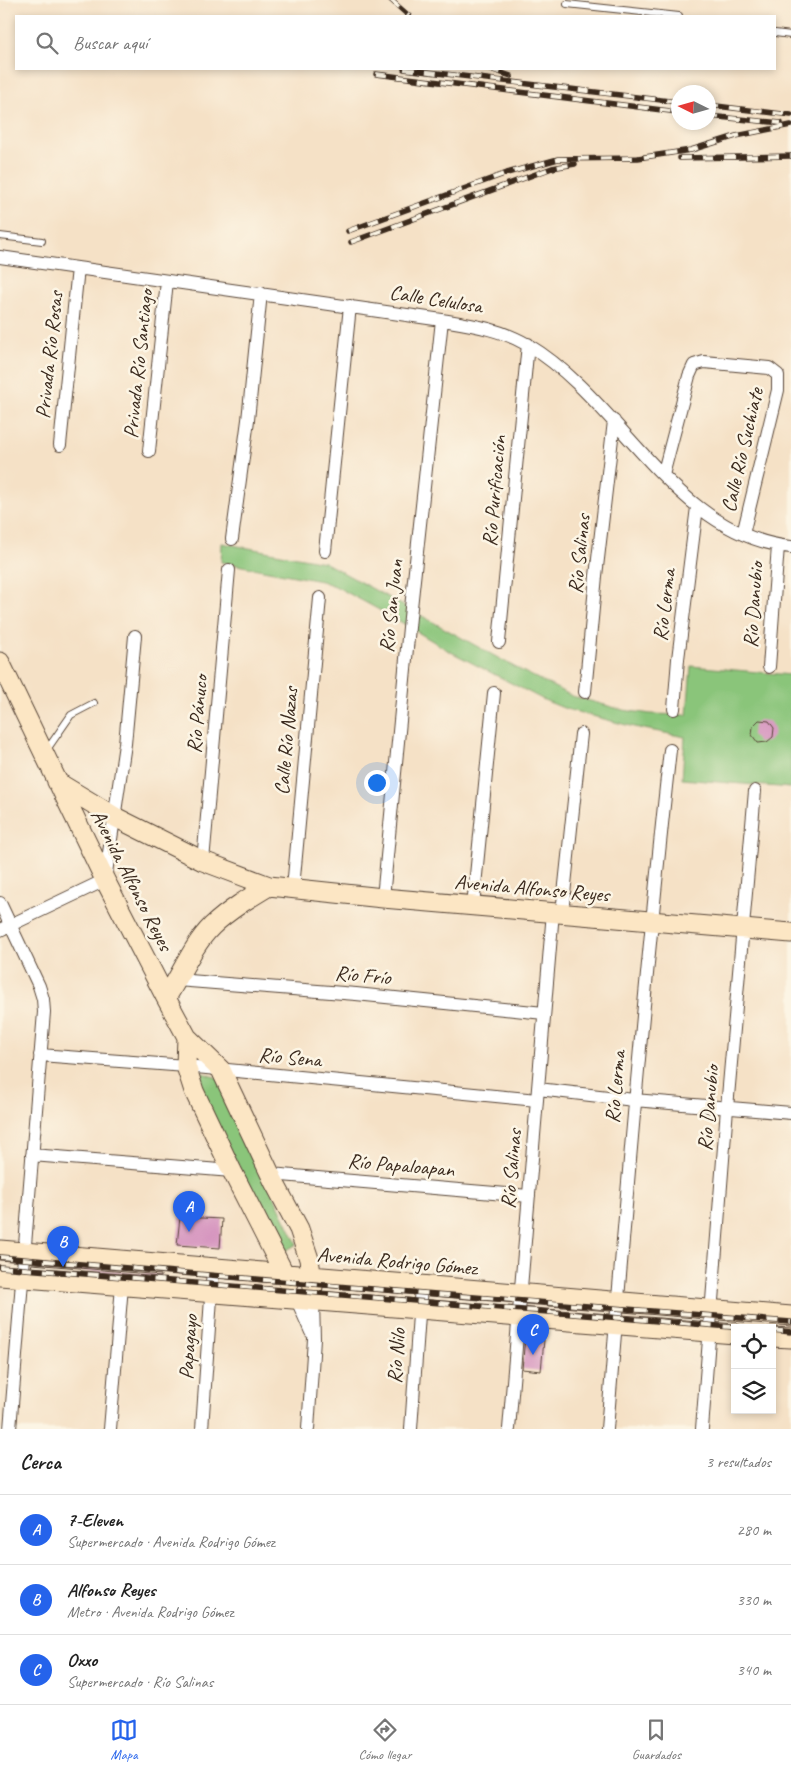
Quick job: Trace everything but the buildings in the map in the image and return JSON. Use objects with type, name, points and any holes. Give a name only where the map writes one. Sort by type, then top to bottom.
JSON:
[{"type":"street","name":"Calle Celulosa","points":[[0,257],[350,306],[442,320],[492,329],[507,334],[528,344],[565,372],[697,507],[743,534],[778,546],[791,547]]},
{"type":"street","name":"Privada Río Rosas","points":[[60,446],[78,268]]},
{"type":"street","name":"Privada Río Santiago","points":[[149,451],[167,280]]},
{"type":"street","points":[[232,539],[248,420],[260,293]]},
{"type":"street","points":[[325,551],[350,306]]},
{"type":"street","name":"Río San Juan","points":[[383,898],[410,617],[442,320]]},
{"type":"street","name":"Río Purificación","points":[[499,642],[528,344]]},
{"type":"street","name":"Calle Río Suchiate","points":[[664,475],[689,376],[694,365],[704,362],[769,368],[778,375],[778,390],[743,534]]},
{"type":"street","name":"Río Salinas","points":[[585,692],[614,420]]},
{"type":"street","name":"Río Lerma","points":[[674,709],[678,659],[697,507]]},
{"type":"street","name":"Río Danubio","points":[[769,667],[778,546]]},
{"type":"street","name":"Río Pánuco","points":[[203,861],[229,570]]},
{"type":"street","name":"Calle Río Nazas","points":[[293,888],[320,598]]},
{"type":"street","points":[[5,927],[105,880],[126,744],[135,636]]},
{"type":"street","name":"Avenida Alfonso Reyes","points":[[0,662],[105,880],[166,998],[188,1038],[221,1070]]},
{"type":"street","points":[[473,906],[494,693]]},
{"type":"street","name":"Río Salinas","points":[[508,1429],[544,1013],[581,734]]},
{"type":"street","name":"Río Lerma","points":[[606,1429],[634,1100],[670,750]]},
{"type":"street","name":"Avenida Alfonso Reyes","points":[[57,782],[115,817],[203,861],[269,886],[383,898],[791,933]]},
{"type":"street","name":"Río Danubio","points":[[702,1429],[727,1108],[755,791]]},
{"type":"street","name":"Avenida Alfonso Reyes","points":[[166,998],[193,952],[211,927],[242,902],[269,886]]},
{"type":"street","points":[[0,903],[5,927],[39,986],[44,1012],[10,1429]]},
{"type":"street","name":"Río Frío","points":[[177,980],[356,994],[544,1013]]},
{"type":"street","points":[[188,1038],[186,1066],[194,1091],[285,1275],[305,1301],[314,1339],[308,1429]]},
{"type":"street","name":"Río Sena","points":[[40,1056],[791,1113]]},
{"type":"street","points":[[221,1070],[306,1246],[312,1276],[305,1301]]},
{"type":"street","points":[[32,1155],[232,1171]]},
{"type":"street","name":"Río Papaloapan","points":[[270,1174],[529,1196]]},
{"type":"street","name":"Avenida Rodrigo Gómez","points":[[0,1250],[791,1316]]},
{"type":"street","name":"Papagayo","points":[[202,1429],[213,1269]]},
{"type":"street","points":[[0,1276],[305,1301],[615,1323],[731,1334]]},
{"type":"street","points":[[110,1429],[122,1286]]},
{"type":"street","name":"Río Nilo","points":[[411,1429],[421,1286]]},
{"type":"street","points":[[776,1337],[791,1338]]},
{"type":"lane","points":[[567,4],[670,15]]},
{"type":"lane","points":[[776,33],[791,35]]},
{"type":"lane","points":[[0,236],[42,241]]},
{"type":"lane","points":[[44,754],[71,715],[94,703]]},
{"type":"green space","points":[[222,543],[324,562],[520,670],[572,696],[623,710],[651,714],[687,715],[691,666],[791,675],[791,788],[682,779],[685,737],[634,727],[566,709],[544,700],[449,651],[396,619],[335,586],[321,581],[221,562]]},
{"type":"green space","points":[[203,1073],[218,1078],[297,1244],[282,1253],[192,1075]]},
{"type":"railway","points":[[391,0],[408,15]]},
{"type":"railway","points":[[412,70],[671,101]]},
{"type":"railway","points":[[493,70],[511,76]]},
{"type":"railway","points":[[376,74],[671,111]]},
{"type":"railway","points":[[716,106],[791,115]]},
{"type":"railway","points":[[716,117],[781,123]]},
{"type":"railway","points":[[348,231],[507,173],[558,159],[638,158],[691,150],[736,136],[791,125]]},
{"type":"railway","points":[[680,158],[791,156]]},
{"type":"railway","points":[[351,242],[552,168],[575,164]]},
{"type":"railway","points":[[0,1257],[791,1322]]},
{"type":"railway","points":[[0,1267],[731,1327]]},
{"type":"railway","points":[[776,1330],[791,1332]]},
{"type":"place","name":"7-Eleven","points":[[189,1232]]},
{"type":"place","name":"Alfonso Reyes","points":[[63,1267]]},
{"type":"place","name":"Oxxo","points":[[533,1355]]}]
